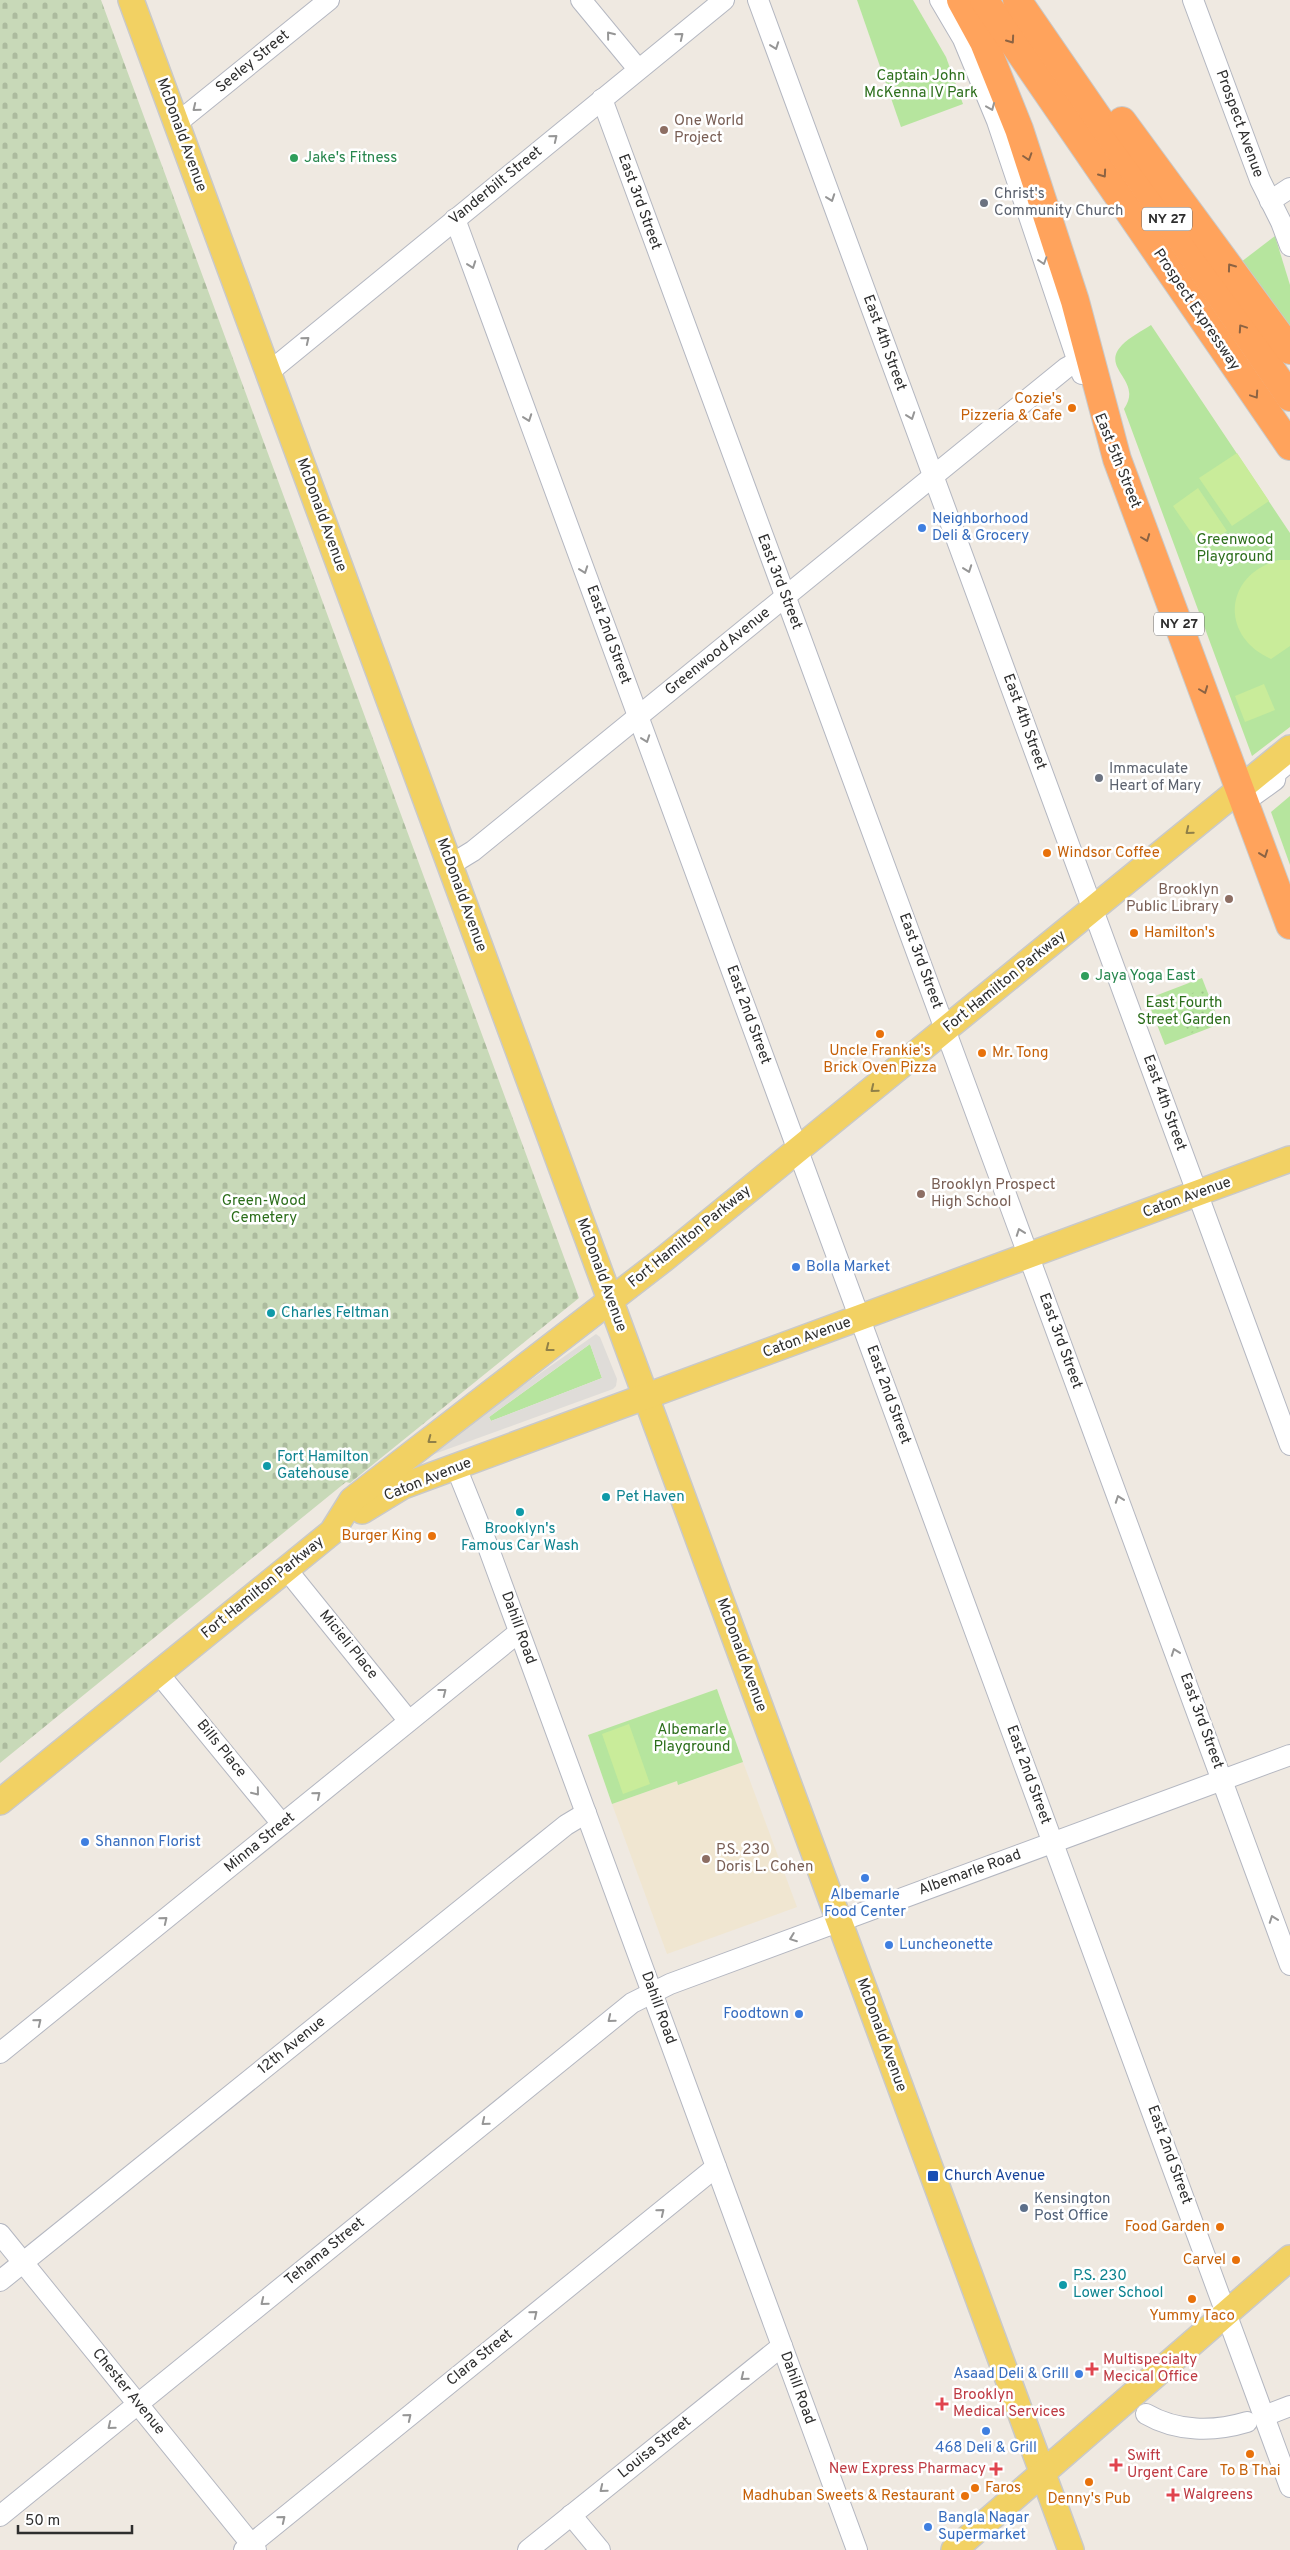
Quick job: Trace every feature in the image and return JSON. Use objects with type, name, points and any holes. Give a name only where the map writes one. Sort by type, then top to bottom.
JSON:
[{"type":"highway","name":"NY 27","points":[[961,0],[984,42],[1019,129],[1075,301],[1117,460]]},
{"type":"highway","name":"Prospect Expressway","points":[[984,0],[1290,446]]},
{"type":"highway","name":"Prospect Expressway","points":[[1017,0],[1290,397]]},
{"type":"highway","points":[[1045,41],[1116,114],[1290,350]]},
{"type":"highway","name":"East 5th Street","points":[[1117,460],[1290,925]]},
{"type":"main road","name":"McDonald Avenue","points":[[131,0],[1071,2550]]},
{"type":"main road","name":"Fort Hamilton Parkway","points":[[0,1802],[332,1532],[352,1500],[610,1300],[798,1150],[1093,909],[1244,798],[1290,748]]},
{"type":"main road","name":"Caton Avenue","points":[[332,1532],[390,1493],[456,1467],[1290,1159]]},
{"type":"main road","points":[[954,2550],[1290,2258]]},
{"type":"street","name":"Seeley Street","points":[[177,123],[329,0]]},
{"type":"street","points":[[582,0],[638,70]]},
{"type":"street","name":"Vanderbilt Street","points":[[269,372],[724,0]]},
{"type":"street","name":"East 4th Street","points":[[758,0],[1290,1445]]},
{"type":"street","name":"East 5th Street","points":[[940,0],[963,39],[997,121],[1077,362],[1117,460]]},
{"type":"street","name":"Prospect Avenue","points":[[1193,0],[1260,180],[1290,246]]},
{"type":"street","name":"East 3rd Street","points":[[602,99],[1290,1965]]},
{"type":"street","points":[[1270,201],[1290,188]]},
{"type":"street","name":"East 2nd Street","points":[[455,220],[1227,2313],[1256,2419],[1290,2487]]},
{"type":"street","name":"Greenwood Avenue","points":[[450,866],[473,851],[1077,362]]},
{"type":"street","points":[[1244,798],[1290,774]]},
{"type":"street","name":"Dahill Road","points":[[456,1467],[519,1632],[857,2550]]},
{"type":"street","name":"Micieli Place","points":[[287,1570],[408,1720]]},
{"type":"street","name":"Minna Street","points":[[0,2053],[408,1720],[519,1632]]},
{"type":"street","name":"Bills Place","points":[[159,1674],[282,1824]]},
{"type":"street","name":"Albemarle Road","points":[[652,1993],[839,1921],[1290,1755]]},
{"type":"street","name":"12th Avenue","points":[[0,2281],[566,1825],[586,1813]]},
{"type":"street","name":"Tehama Street","points":[[0,2516],[632,2003],[652,1993]]},
{"type":"street","name":"Clara Street","points":[[251,2548],[716,2167]]},
{"type":"street","name":"Chester Avenue","points":[[0,2234],[138,2404],[251,2548]]},
{"type":"street","name":"Louisa Street","points":[[528,2550],[782,2346]]},
{"type":"street","points":[[1146,2414],[1168,2423],[1201,2430],[1221,2428],[1256,2419],[1290,2406]]},
{"type":"street","points":[[571,2515],[600,2550]]},
{"type":"shaded area","points":[[596,1334],[600,1337],[617,1379],[616,1386],[613,1389],[426,1457],[426,1454]],"holes":[[[590,1344],[602,1378],[491,1421],[489,1417]]]},
{"type":"shaded area","name":"P.S. 230 Doris L. Cohen","points":[[743,1762],[797,1907],[667,1954],[612,1804],[677,1781],[679,1785]]},
{"type":"green space","name":"Green-Wood Cemetery","points":[[0,0],[101,0],[579,1298],[350,1483],[346,1482],[0,1763]]},
{"type":"green space","name":"Captain John McKenna IV Park","points":[[857,0],[913,0],[946,57],[963,104],[901,127]]},
{"type":"green space","points":[[1275,236],[1290,285],[1290,330],[1241,262]]},
{"type":"green space","name":"Greenwood Playground","points":[[1151,325],[1290,533],[1290,727],[1252,756],[1124,409],[1129,399],[1129,390],[1115,361],[1116,353],[1125,342]]},
{"type":"green space","points":[[1237,453],[1269,501],[1232,526],[1199,478]]},
{"type":"green space","points":[[1198,488],[1227,531],[1202,548],[1173,506]]},
{"type":"green space","points":[[1279,560],[1290,560],[1290,646],[1271,659],[1254,649],[1243,636],[1236,621],[1235,606],[1239,591],[1247,578],[1261,567]]},
{"type":"green space","points":[[1264,684],[1275,710],[1245,722],[1235,696]]},
{"type":"green space","points":[[1290,796],[1290,865],[1271,812]]},
{"type":"green space","name":"East Fourth Street Garden","points":[[1202,978],[1220,1024],[1165,1045],[1147,999]]},
{"type":"green space","name":"East Fourth Street Garden","points":[[1205,988],[1219,1023],[1188,1034],[1175,1000]]},
{"type":"green space","points":[[590,1344],[602,1378],[491,1421],[489,1417]]},
{"type":"green space","name":"Albemarle Playground","points":[[717,1689],[743,1762],[678,1785],[677,1781],[612,1804],[588,1735]]},
{"type":"green space","points":[[629,1724],[650,1784],[623,1794],[602,1734]]},
{"type":"place","name":"One World Project","points":[[664,130]]},
{"type":"place","name":"Jake's Fitness","points":[[294,158]]},
{"type":"place","name":"Christ's Community Church","points":[[984,203]]},
{"type":"place","name":"Cozie's Pizzeria & Cafe","points":[[1072,408]]},
{"type":"place","name":"Neighborhood Deli & Grocery","points":[[922,528]]},
{"type":"place","name":"Immaculate Heart of Mary","points":[[1099,778]]},
{"type":"place","name":"Windsor Coffee","points":[[1047,853]]},
{"type":"place","name":"Brooklyn Public Library","points":[[1229,899]]},
{"type":"place","name":"Hamilton's","points":[[1134,933]]},
{"type":"place","name":"Jaya Yoga East","points":[[1085,976]]},
{"type":"place","name":"Uncle Frankie's Brick Oven Pizza","points":[[880,1034]]},
{"type":"place","name":"Mr. Tong","points":[[982,1053]]},
{"type":"place","name":"Brooklyn Prospect High School","points":[[921,1194]]},
{"type":"place","name":"Bolla Market","points":[[796,1267]]},
{"type":"place","name":"Charles Feltman","points":[[271,1313]]},
{"type":"place","name":"Fort Hamilton Gatehouse","points":[[267,1466]]},
{"type":"place","name":"Pet Haven","points":[[606,1497]]},
{"type":"place","name":"Brooklyn's Famous Car Wash","points":[[520,1512]]},
{"type":"place","name":"Burger King","points":[[432,1536]]},
{"type":"place","name":"Shannon Florist","points":[[85,1842]]},
{"type":"place","name":"P.S. 230 Doris L. Cohen","points":[[706,1859]]},
{"type":"place","name":"Albemarle Food Center","points":[[865,1878]]},
{"type":"place","name":"Luncheonette","points":[[889,1945]]},
{"type":"place","name":"Foodtown","points":[[799,2014]]},
{"type":"place","name":"Church Avenue","points":[[933,2176]]},
{"type":"place","name":"Kensington Post Office","points":[[1024,2208]]},
{"type":"place","name":"Food Garden","points":[[1220,2227]]},
{"type":"place","name":"Carvel","points":[[1236,2260]]},
{"type":"place","name":"P.S. 230 Lower School","points":[[1063,2285]]},
{"type":"place","name":"Yummy Taco","points":[[1192,2299]]},
{"type":"place","name":"Multispecialty Mecical Office","points":[[1092,2369]]},
{"type":"place","name":"Asaad Deli & Grill","points":[[1079,2374]]},
{"type":"place","name":"Brooklyn Medical Services","points":[[942,2404]]},
{"type":"place","name":"468 Deli & Grill","points":[[986,2431]]},
{"type":"place","name":"To B Thai","points":[[1250,2454]]},
{"type":"place","name":"Swift Urgent Care","points":[[1116,2465]]},
{"type":"place","name":"New Express Pharmacy","points":[[996,2469]]},
{"type":"place","name":"Denny's Pub","points":[[1089,2482]]},
{"type":"place","name":"Faros","points":[[975,2488]]},
{"type":"place","name":"Walgreens","points":[[1173,2495]]},
{"type":"place","name":"Madhuban Sweets & Restaurant","points":[[965,2496]]},
{"type":"place","name":"Bangla Nagar Supermarket","points":[[928,2527]]}]
